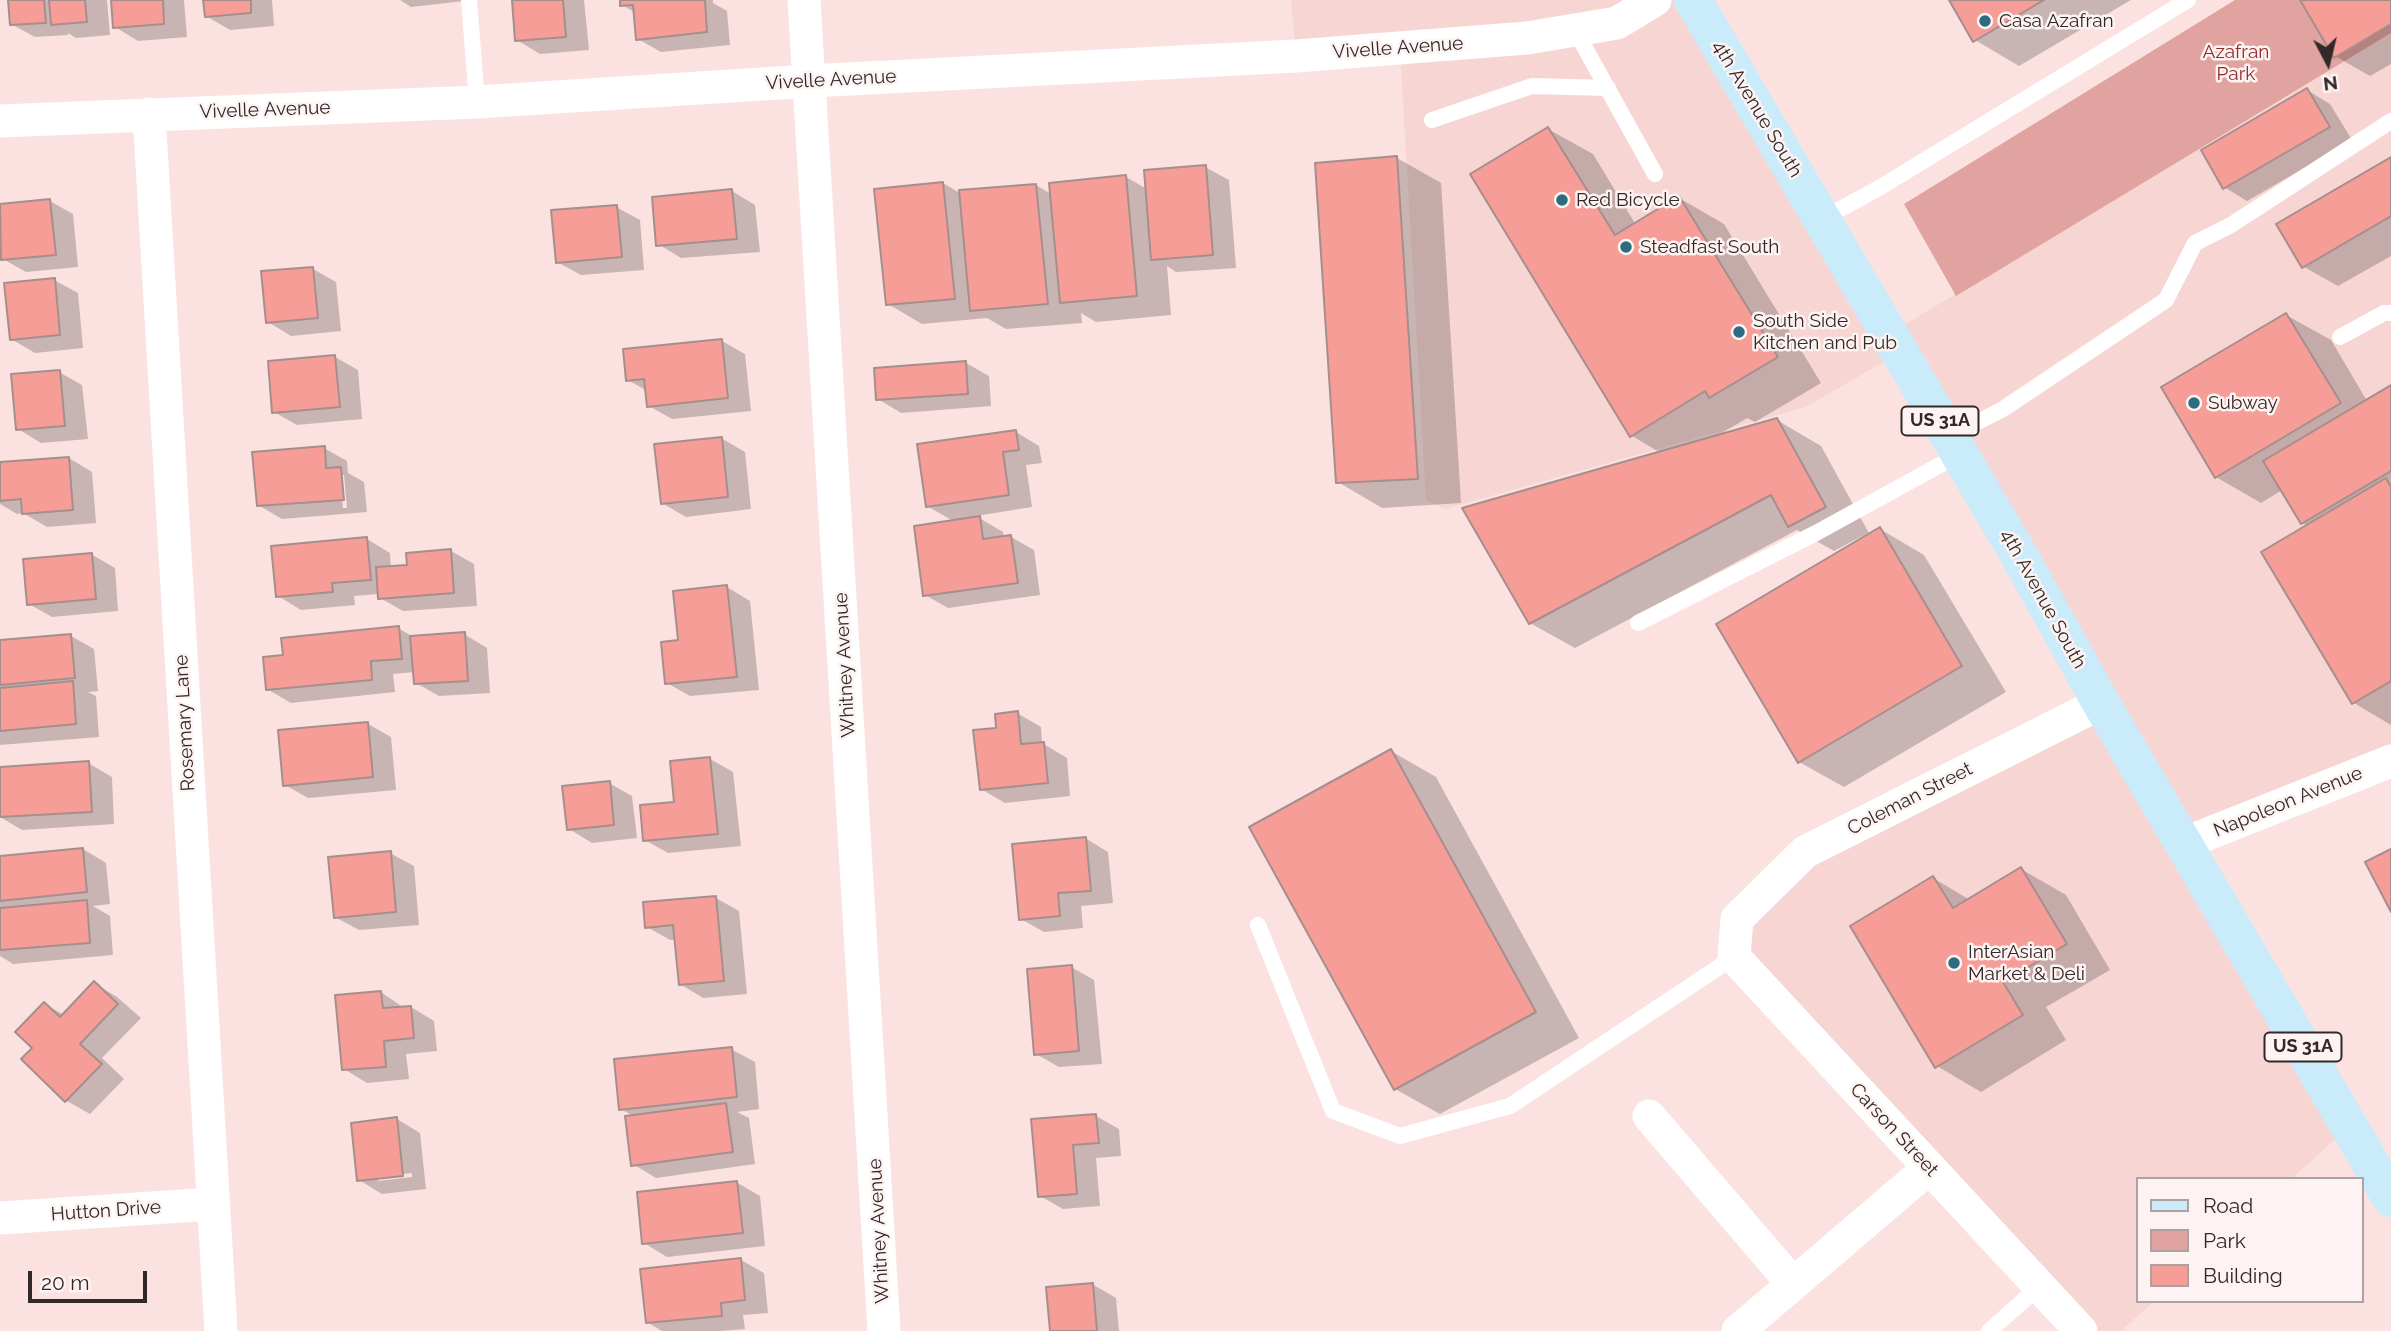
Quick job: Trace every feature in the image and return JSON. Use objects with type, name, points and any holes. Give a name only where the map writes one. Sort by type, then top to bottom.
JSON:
[{"type":"main road","name":"4th Avenue South","points":[[1693,0],[2391,1198]]},
{"type":"street","name":"Whitney Avenue","points":[[804,0],[884,1331]]},
{"type":"street","name":"Vivelle Avenue","points":[[0,121],[477,102],[810,81],[1296,56],[1527,38],[1617,23],[1655,0]]},
{"type":"street","name":"Rosemary Lane","points":[[149,114],[220,1331]]},
{"type":"street","name":"Coleman Street","points":[[1734,957],[1737,919],[1805,852],[2101,703]]},
{"type":"street","name":"Napoleon Avenue","points":[[2185,843],[2391,761]]},
{"type":"street","name":"Carson Street","points":[[1734,957],[2081,1331]]},
{"type":"street","points":[[1649,1116],[1793,1284]]},
{"type":"street","points":[[1738,1331],[1929,1168]]},
{"type":"street","name":"Hutton Drive","points":[[0,1218],[213,1204]]},
{"type":"lane","points":[[469,0],[477,102]]},
{"type":"lane","points":[[1822,219],[1879,188],[2188,0]]},
{"type":"lane","points":[[1575,30],[1655,174]]},
{"type":"lane","points":[[1432,120],[1532,86],[1608,88]]},
{"type":"lane","points":[[1638,622],[1816,533],[1955,446],[2003,410],[2166,300],[2195,243],[2231,225],[2391,121]]},
{"type":"lane","points":[[2340,337],[2384,313],[2391,313]]},
{"type":"lane","points":[[1258,925],[1333,1111],[1400,1136],[1510,1106],[1734,957]]},
{"type":"lane","points":[[1989,1331],[2040,1286]]},
{"type":"shaded area","points":[[1291,0],[1693,0],[1889,334],[2391,33],[2391,761],[2185,843],[2349,1127],[2293,1177],[2136,1177],[2136,1303],[2152,1303],[2121,1331],[2081,1331],[1734,957],[1737,919],[1805,852],[2101,702],[1899,353],[1806,407],[1445,509],[1426,500],[1400,48],[1296,56]]},
{"type":"green space","name":"Azafran Park","points":[[2235,0],[2391,0],[2391,33],[1956,296],[1904,204]]},
{"type":"building","points":[[8,0],[44,0],[46,23],[10,25]]},
{"type":"building","points":[[49,0],[85,0],[87,22],[51,25]]},
{"type":"building","points":[[111,0],[163,0],[164,24],[113,28]]},
{"type":"building","points":[[203,0],[251,0],[251,13],[205,17]]},
{"type":"building","points":[[512,0],[563,0],[566,37],[515,41]]},
{"type":"building","points":[[620,0],[705,0],[707,32],[636,40],[633,5],[620,6]]},
{"type":"building","name":"Casa Azafran","points":[[1949,0],[2044,0],[1973,42]]},
{"type":"building","points":[[2300,0],[2391,0],[2391,24],[2334,58]]},
{"type":"building","points":[[2307,88],[2330,127],[2223,189],[2201,150]]},
{"type":"building","points":[[1548,127],[1615,235],[1679,196],[1778,357],[1709,398],[1705,391],[1630,437],[1470,174]]},
{"type":"building","points":[[1397,156],[1418,479],[1336,483],[1315,163]]},
{"type":"building","points":[[2391,157],[2391,216],[2302,268],[2276,224]]},
{"type":"building","points":[[1206,165],[1213,255],[1151,260],[1144,170]]},
{"type":"building","points":[[1126,175],[1137,296],[1060,303],[1049,183]]},
{"type":"building","points":[[943,182],[955,299],[886,305],[874,189]]},
{"type":"building","points":[[1036,184],[1048,304],[970,311],[959,190]]},
{"type":"building","points":[[732,189],[737,239],[656,246],[652,197]]},
{"type":"building","points":[[50,199],[56,255],[1,260],[0,204]]},
{"type":"building","points":[[617,205],[622,257],[556,263],[551,210]]},
{"type":"building","points":[[313,267],[318,318],[266,323],[261,271]]},
{"type":"building","points":[[55,278],[60,335],[10,340],[4,283]]},
{"type":"building","points":[[2286,313],[2341,403],[2215,478],[2161,387]]},
{"type":"building","points":[[722,339],[728,398],[647,407],[644,379],[626,381],[623,349]]},
{"type":"building","points":[[335,355],[340,407],[272,413],[268,361]]},
{"type":"building","points":[[966,361],[968,394],[876,400],[874,368]]},
{"type":"building","points":[[60,370],[65,426],[16,430],[11,374]]},
{"type":"building","points":[[2391,385],[2391,471],[2301,524],[2263,461]]},
{"type":"building","points":[[1777,418],[1826,507],[1788,527],[1771,495],[1529,624],[1462,508]]},
{"type":"building","points":[[1016,430],[1019,450],[1003,452],[1009,495],[926,507],[917,444]]},
{"type":"building","points":[[722,437],[728,497],[661,504],[654,444]]},
{"type":"building","points":[[325,446],[326,468],[341,467],[344,500],[257,506],[252,452]]},
{"type":"building","points":[[69,457],[73,510],[22,514],[21,499],[0,501],[0,462]]},
{"type":"building","points":[[2386,478],[2391,487],[2391,681],[2352,704],[2261,552]]},
{"type":"building","points":[[980,516],[983,539],[1011,535],[1018,583],[923,596],[914,526]]},
{"type":"building","points":[[1880,527],[1962,666],[1798,763],[1716,624]]},
{"type":"building","points":[[367,537],[371,580],[332,583],[333,592],[276,597],[271,546]]},
{"type":"building","points":[[451,549],[454,593],[378,599],[376,567],[407,565],[406,553]]},
{"type":"building","points":[[92,553],[96,599],[27,605],[23,559]]},
{"type":"building","points":[[727,585],[737,677],[665,684],[661,642],[678,640],[673,591]]},
{"type":"building","points":[[399,626],[402,659],[371,661],[372,680],[266,690],[263,657],[283,655],[281,638]]},
{"type":"building","points":[[465,632],[468,681],[414,684],[410,636]]},
{"type":"building","points":[[71,634],[75,678],[0,685],[0,640]]},
{"type":"building","points":[[73,681],[76,724],[0,731],[0,688]]},
{"type":"building","points":[[1018,711],[1021,744],[1044,742],[1048,783],[980,790],[973,730],[996,728],[995,714]]},
{"type":"building","points":[[368,722],[373,777],[283,786],[278,730]]},
{"type":"building","points":[[1391,749],[1536,1012],[1394,1090],[1249,827]]},
{"type":"building","points":[[710,757],[718,834],[643,841],[640,805],[674,802],[670,761]]},
{"type":"building","points":[[89,761],[92,812],[0,817],[0,767]]},
{"type":"building","points":[[610,781],[614,825],[567,830],[562,786]]},
{"type":"building","points":[[1086,837],[1091,891],[1058,893],[1060,916],[1019,920],[1012,844]]},
{"type":"building","points":[[83,848],[87,892],[0,901],[0,856]]},
{"type":"building","points":[[2391,849],[2391,912],[2365,862]]},
{"type":"building","points":[[391,851],[396,912],[334,918],[328,857]]},
{"type":"building","name":"InterAsian Market & Deli","points":[[2021,867],[2067,944],[2003,982],[2023,1015],[1935,1068],[1850,926],[1933,876],[1953,908]]},
{"type":"building","points":[[716,896],[724,981],[679,985],[673,925],[645,928],[643,902]]},
{"type":"building","points":[[87,900],[90,943],[0,950],[0,908]]},
{"type":"building","points":[[1072,965],[1079,1051],[1034,1055],[1027,969]]},
{"type":"building","points":[[94,981],[118,1004],[80,1044],[102,1064],[65,1102],[21,1059],[32,1048],[15,1032],[44,1002],[60,1017]]},
{"type":"building","points":[[381,991],[383,1008],[411,1006],[414,1038],[384,1041],[386,1067],[342,1070],[335,995]]},
{"type":"building","points":[[732,1047],[737,1097],[619,1110],[614,1059]]},
{"type":"building","points":[[726,1103],[733,1152],[631,1166],[625,1116]]},
{"type":"building","points":[[1096,1114],[1099,1143],[1073,1145],[1077,1194],[1038,1197],[1031,1119]]},
{"type":"building","points":[[397,1117],[403,1176],[357,1181],[351,1123]]},
{"type":"building","points":[[737,1181],[743,1233],[642,1244],[637,1192]]},
{"type":"building","points":[[741,1258],[745,1300],[721,1303],[722,1316],[646,1323],[640,1269]]},
{"type":"building","points":[[1093,1283],[1097,1331],[1050,1331],[1046,1287]]},
{"type":"place","name":"Casa Azafran","points":[[1985,21]]},
{"type":"place","name":"Red Bicycle","points":[[1562,200]]},
{"type":"place","name":"Steadfast South","points":[[1626,247]]},
{"type":"place","name":"South Side Kitchen and Pub","points":[[1739,332]]},
{"type":"place","name":"Subway","points":[[2194,403]]},
{"type":"place","name":"InterAsian Market & Deli","points":[[1954,963]]}]
